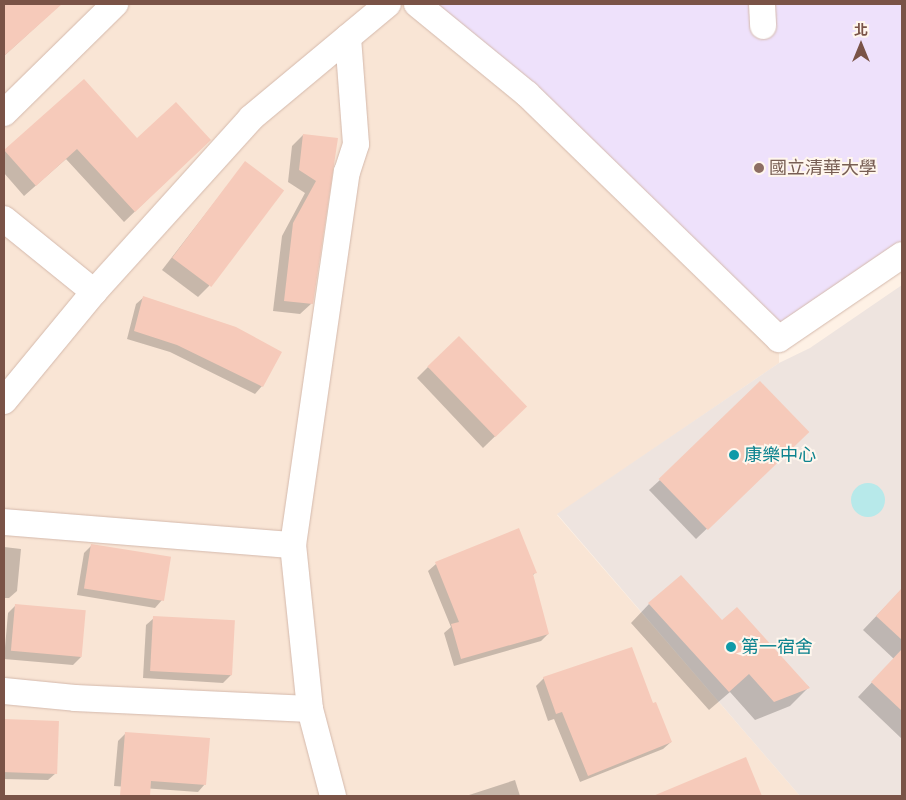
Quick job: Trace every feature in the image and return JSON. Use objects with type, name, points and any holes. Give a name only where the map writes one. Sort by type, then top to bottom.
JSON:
[{"type":"street","points":[[4,113],[115,4]]},
{"type":"street","points":[[4,401],[94,292],[251,118],[388,4]]},
{"type":"street","points":[[417,4],[527,94],[779,339],[902,255]]},
{"type":"street","points":[[333,796],[310,709],[293,545],[348,172],[356,144],[348,37]]},
{"type":"street","points":[[4,219],[94,292]]},
{"type":"street","points":[[4,522],[293,545]]},
{"type":"street","points":[[4,691],[74,698],[310,709]]},
{"type":"shaded area","points":[[4,4],[902,4],[779,329],[779,363],[557,515],[800,796],[4,796]]},
{"type":"shaded area","name":"國立清華大學","points":[[429,4],[902,4],[902,244],[779,329]]},
{"type":"shaded area","points":[[902,285],[902,796],[800,796],[557,514],[779,363],[810,348]]},
{"type":"water","points":[[868,483],[875,484],[880,488],[884,493],[884,507],[880,512],[875,516],[868,517],[861,516],[856,512],[852,507],[851,500],[852,493],[856,488],[861,484]]},
{"type":"building","points":[[4,4],[62,4],[4,56]]},
{"type":"building","points":[[84,79],[137,138],[176,102],[211,140],[135,212],[77,149],[36,186],[4,150]]},
{"type":"building","points":[[303,134],[338,138],[313,304],[284,301],[293,223],[316,181],[299,170]]},
{"type":"building","points":[[245,161],[284,190],[211,287],[172,258]]},
{"type":"building","points":[[143,296],[236,327],[282,352],[263,387],[177,345],[134,331]]},
{"type":"building","points":[[459,336],[527,406],[495,437],[427,367]]},
{"type":"building","name":"康樂中心","points":[[760,381],[809,432],[708,530],[659,479]]},
{"type":"building","points":[[519,528],[537,573],[533,574],[549,634],[461,659],[451,624],[459,622],[435,562]]},
{"type":"building","points":[[91,544],[171,557],[164,601],[84,588]]},
{"type":"building","name":"第一宿舍","points":[[681,575],[722,620],[737,607],[810,688],[774,702],[749,674],[729,692],[648,603]]},
{"type":"building","points":[[902,588],[902,640],[876,616]]},
{"type":"building","points":[[15,604],[86,610],[82,657],[11,651]]},
{"type":"building","points":[[153,616],[235,620],[232,675],[150,671]]},
{"type":"building","points":[[632,647],[653,703],[656,702],[672,742],[588,776],[562,712],[556,714],[543,677]]},
{"type":"building","points":[[902,649],[902,711],[871,682]]},
{"type":"building","points":[[4,719],[59,721],[57,774],[4,772]]},
{"type":"building","points":[[125,732],[210,738],[206,785],[151,781],[150,796],[120,796]]},
{"type":"building","points":[[746,757],[762,796],[653,796]]},
{"type":"place","name":"國立清華大學","points":[[759,168]]},
{"type":"place","name":"康樂中心","points":[[734,455]]},
{"type":"place","name":"第一宿舍","points":[[731,647]]}]
